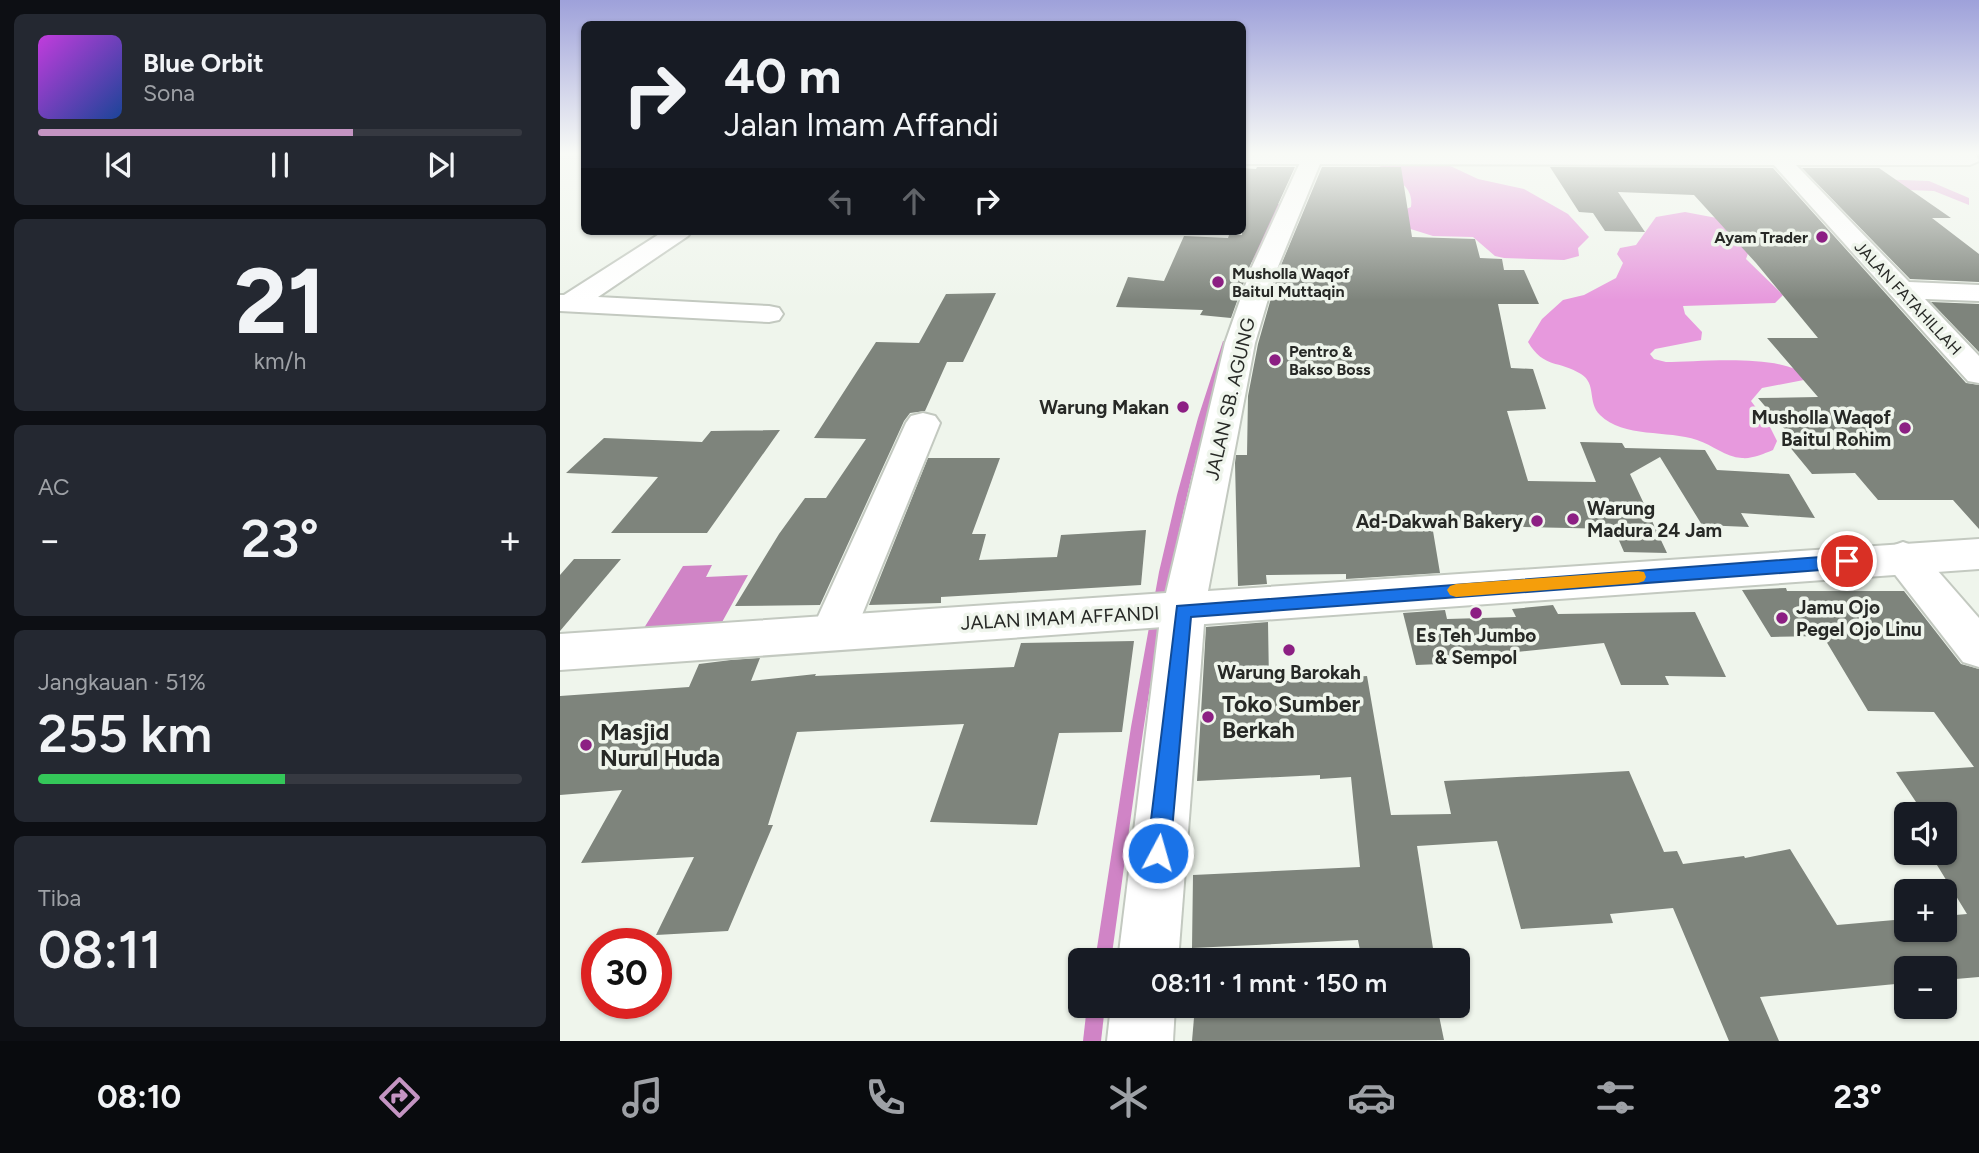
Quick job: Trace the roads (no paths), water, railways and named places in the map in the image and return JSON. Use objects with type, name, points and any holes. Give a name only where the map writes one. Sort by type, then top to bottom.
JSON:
[{"type":"street","name":"JALAN SB. AGUNG","points":[[1148,948],[1159,612],[1264,269],[1293,203]]},
{"type":"street","name":"JALAN FATAHILLAH","points":[[1820,203],[1979,374]]},
{"type":"street","points":[[565,303],[674,235]]},
{"type":"street","points":[[1900,289],[1979,293]]},
{"type":"street","points":[[565,303],[769,314]]},
{"type":"street","points":[[832,632],[923,423]]},
{"type":"street","name":"JALAN IMAM AFFANDI","points":[[560,652],[1159,612],[1903,557],[1979,554]]},
{"type":"street","points":[[1903,557],[1979,649]]},
{"type":"street","points":[[1140,1041],[1142,1018]]},
{"type":"waterway","points":[[1255,262],[1277,205]]},
{"type":"waterway","points":[[1105,948],[1137,727],[1165,572],[1202,418],[1226,343]]},
{"type":"waterway","points":[[1092,1041],[1095,1018]]},
{"type":"place","name":"Ayam Trader","points":[[1822,237]]},
{"type":"place","name":"Musholla Waqof Baitul Muttaqin","points":[[1218,282]]},
{"type":"place","name":"Pentro & Bakso Boss","points":[[1275,360]]},
{"type":"place","name":"Warung Makan","points":[[1183,407]]},
{"type":"place","name":"Musholla Waqof Baitul Rohim","points":[[1905,428]]},
{"type":"place","name":"Warung Madura 24 Jam","points":[[1573,519]]},
{"type":"place","name":"Ad-Dakwah Bakery","points":[[1537,521]]},
{"type":"place","name":"Es Teh Jumbo & Sempol","points":[[1476,613]]},
{"type":"place","name":"Jamu Ojo Pegel Ojo Linu","points":[[1782,618]]},
{"type":"place","name":"Warung Barokah","points":[[1289,650]]},
{"type":"place","name":"Toko Sumber Berkah","points":[[1208,717]]},
{"type":"place","name":"Masjid Nurul Huda","points":[[586,745]]}]
